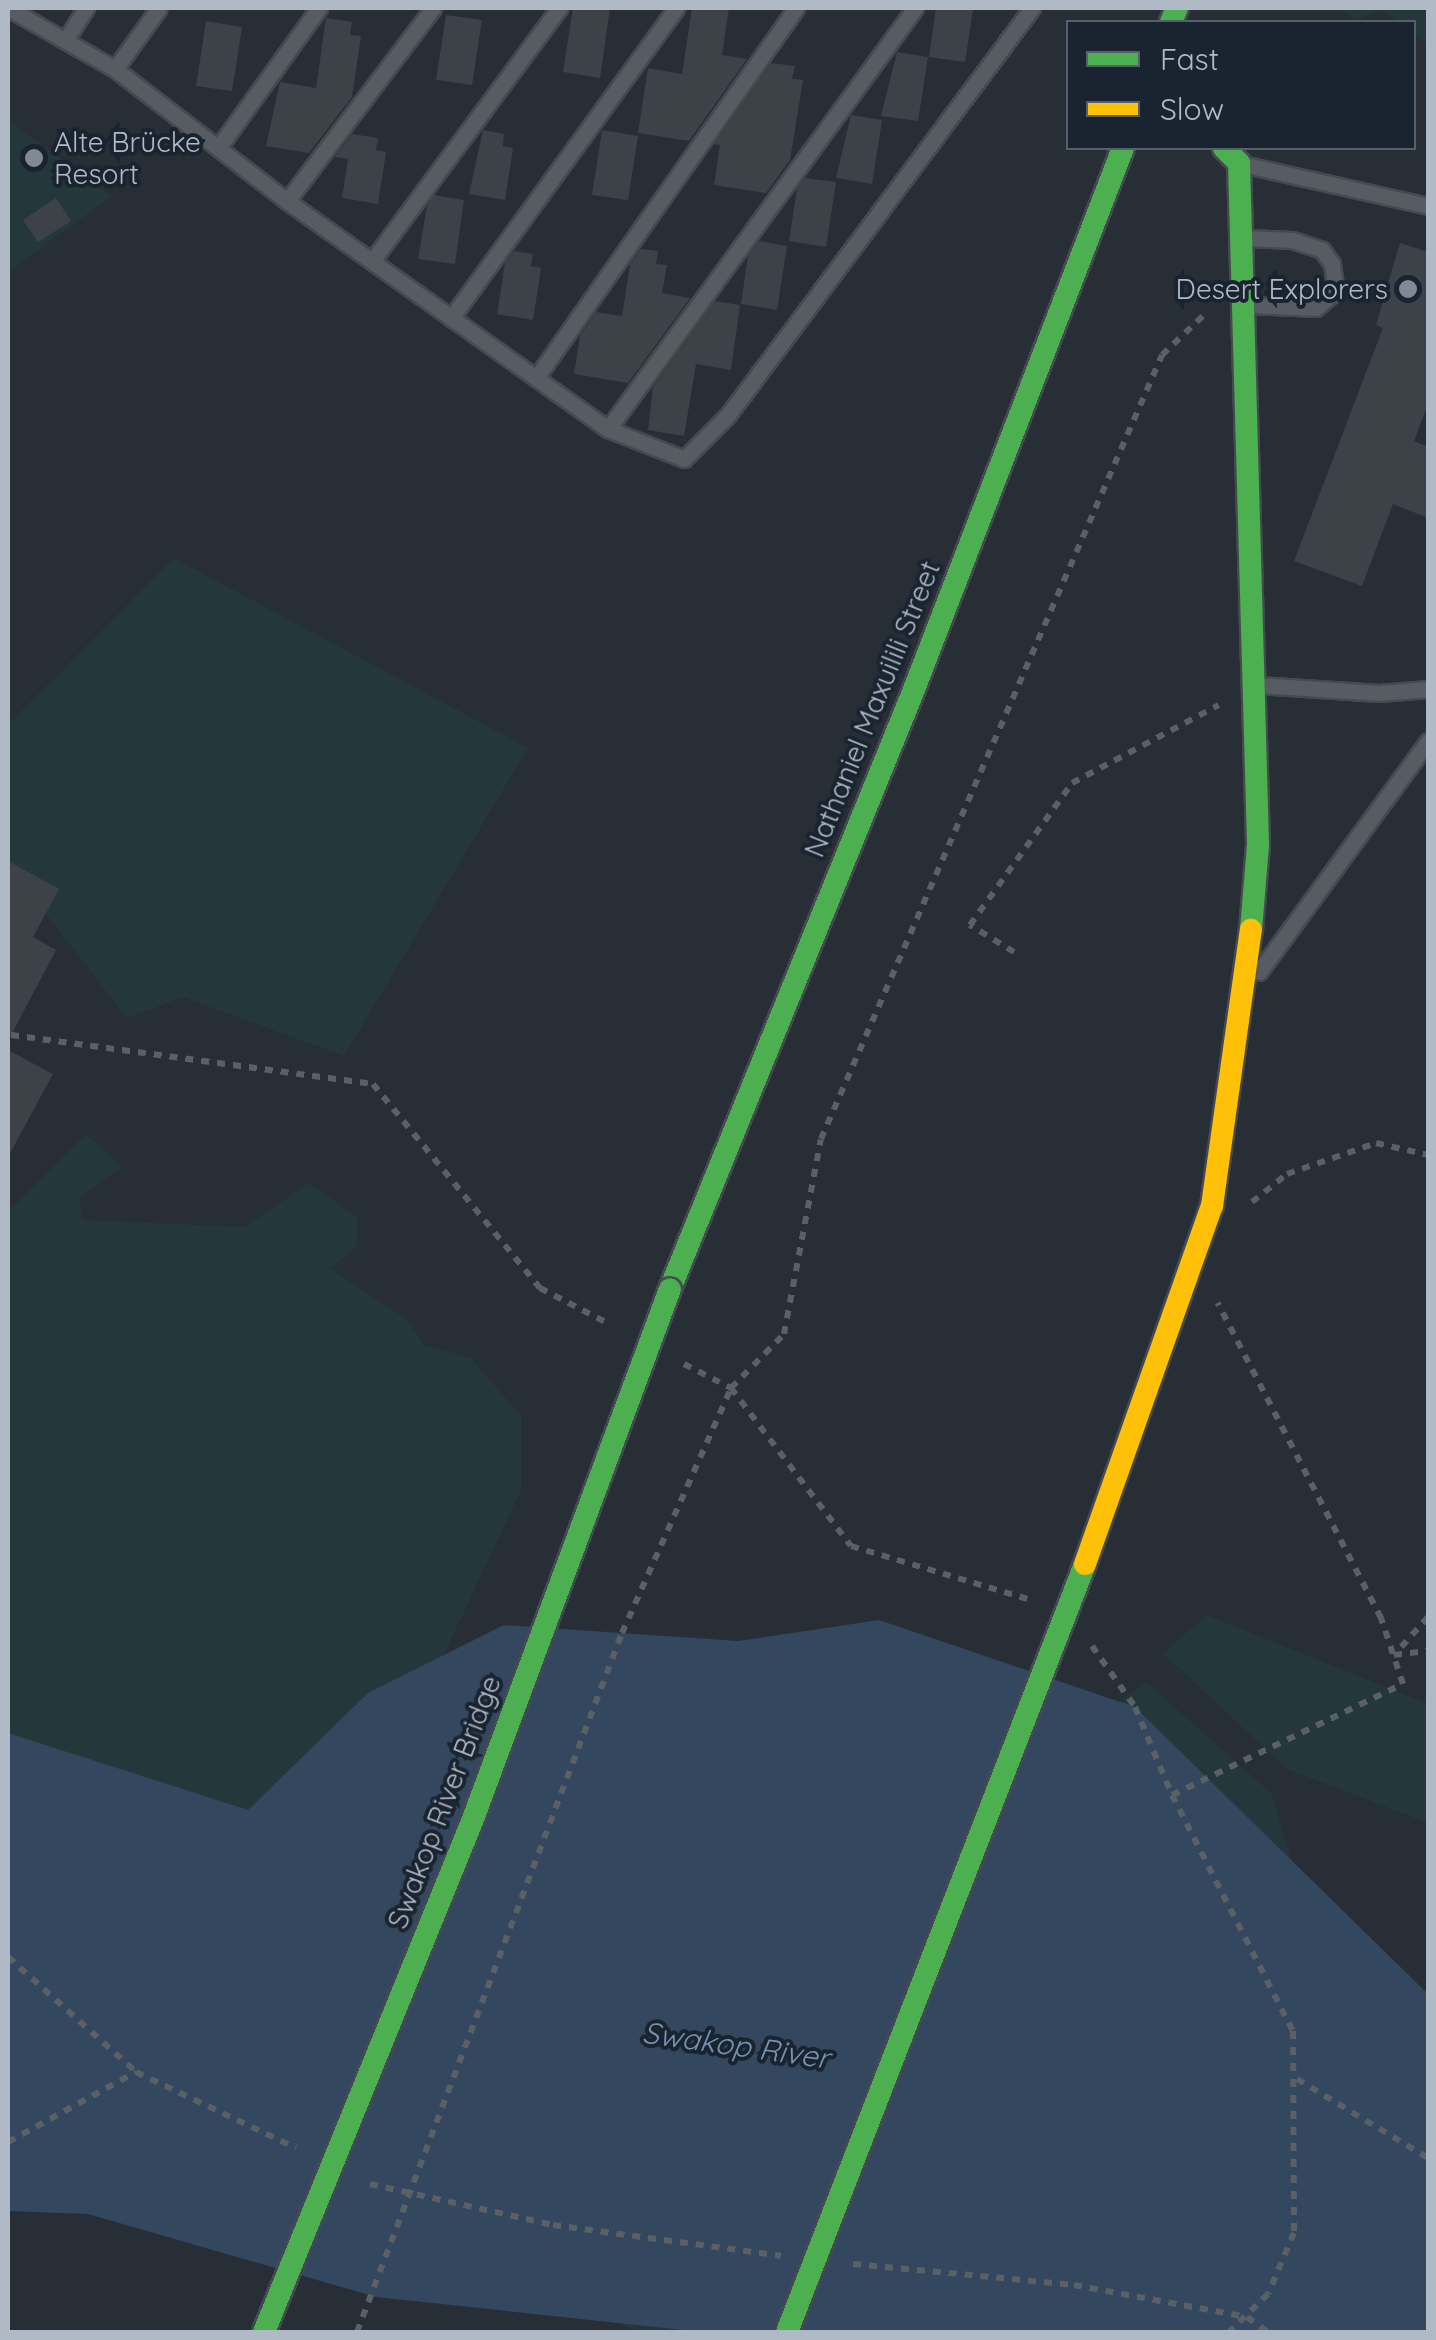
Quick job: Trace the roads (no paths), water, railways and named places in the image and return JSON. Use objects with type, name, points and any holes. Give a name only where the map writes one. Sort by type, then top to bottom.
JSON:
[{"type":"main road","name":"Nathaniel Maxuilili Street","points":[[670,1289],[913,692],[1122,150]]},
{"type":"main road","points":[[787,2332],[1067,1611],[1212,1206],[1245,992],[1258,845],[1244,277],[1231,155]]},
{"type":"main road","name":"Swakop River Bridge","points":[[264,2332],[473,1818],[670,1289]]},
{"type":"lane","points":[[8,8],[114,69],[287,202],[608,429],[684,459],[706,437],[1032,8]]},
{"type":"lane","points":[[66,40],[86,8]]},
{"type":"lane","points":[[114,69],[159,8]]},
{"type":"lane","points":[[218,148],[319,8]]},
{"type":"lane","points":[[287,202],[433,8]]},
{"type":"lane","points":[[372,262],[560,8]]},
{"type":"lane","points":[[451,318],[676,8]]},
{"type":"lane","points":[[536,378],[796,8]]},
{"type":"lane","points":[[608,429],[915,8]]},
{"type":"lane","points":[[1231,155],[1428,206]]},
{"type":"lane","points":[[1242,238],[1292,240],[1322,250],[1332,264],[1336,291],[1316,308],[1245,305]]},
{"type":"lane","points":[[1255,685],[1379,693],[1428,688]]},
{"type":"lane","points":[[1245,992],[1428,740]]},
{"type":"water","name":"Swakop River","points":[[879,1620],[1135,1707],[1428,1994],[1428,2332],[703,2332],[376,2297],[88,2214],[8,2211],[8,1733],[248,1810],[368,1693],[504,1625],[738,1641]]},
{"type":"place","name":"Alte Brücke Resort","points":[[34,158]]},
{"type":"place","name":"Desert Explorers","points":[[1408,289]]}]
